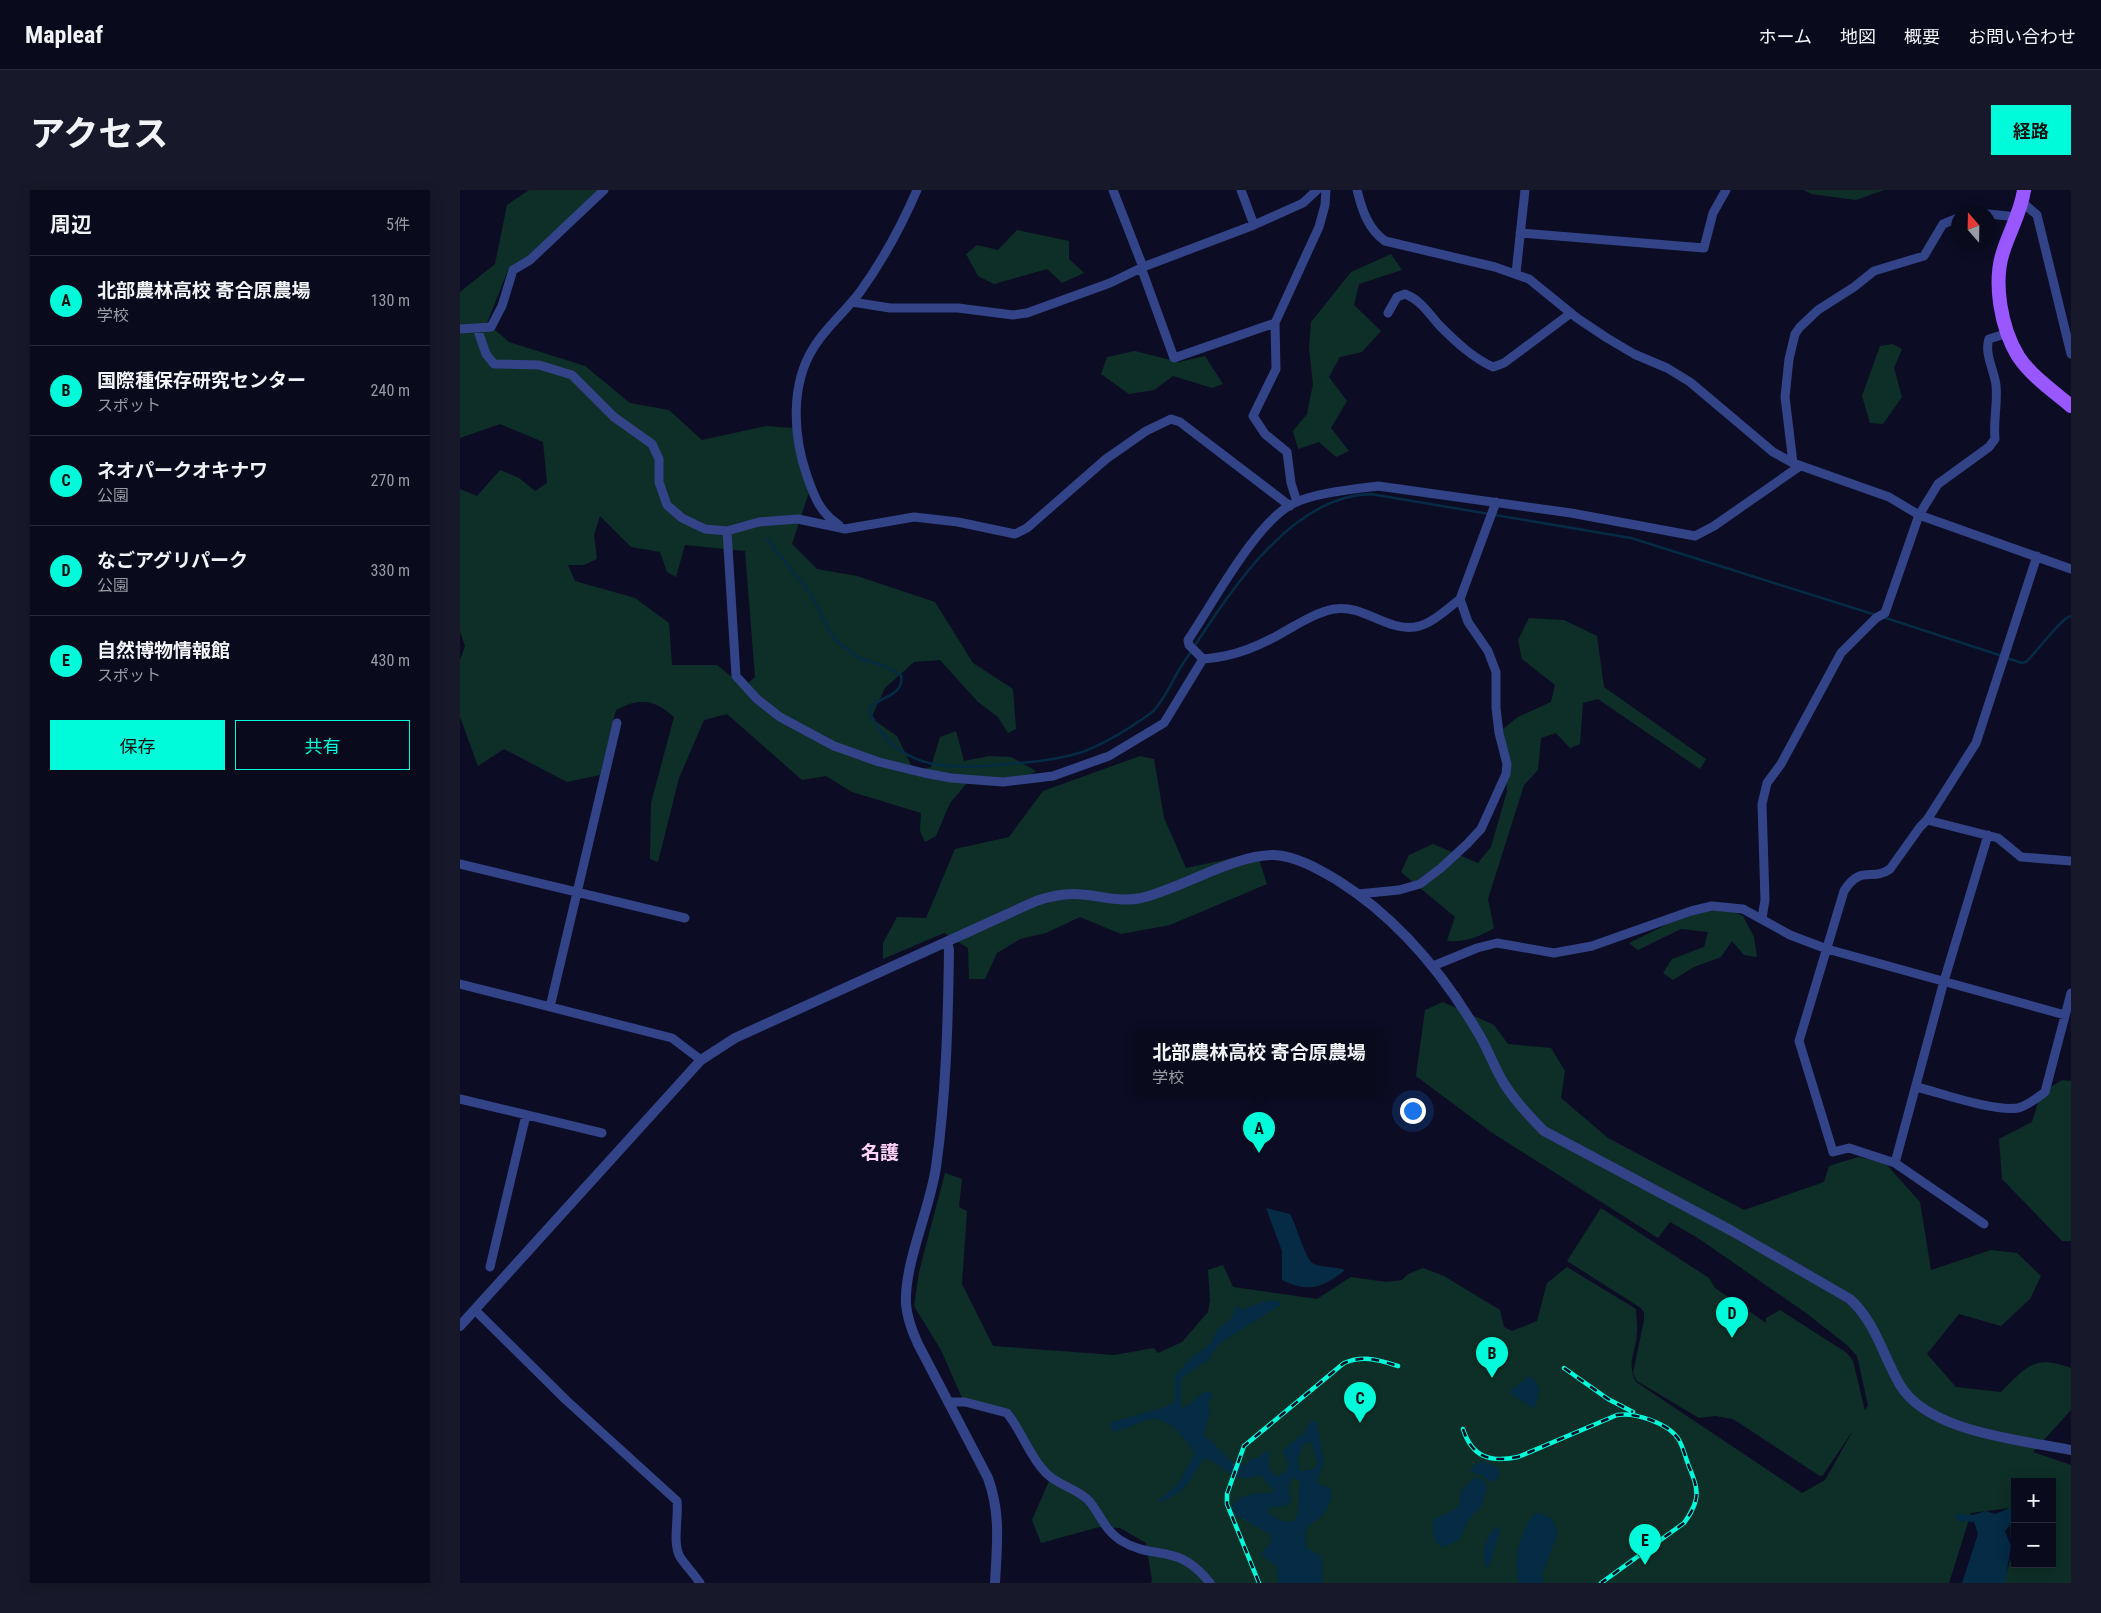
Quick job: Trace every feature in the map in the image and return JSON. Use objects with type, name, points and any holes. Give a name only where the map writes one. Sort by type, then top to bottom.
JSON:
[{"type":"main road","points":[[2023,196],[2018,217],[2002,252],[1998,271],[2000,303],[2008,332],[2018,355],[2027,367],[2071,406]]},
{"type":"street","points":[[460,329],[491,327],[496,322],[513,270],[530,260],[604,190]]},
{"type":"street","points":[[845,529],[828,518],[817,504],[804,468],[795,418],[806,363],[814,347],[852,302],[890,247],[917,190]]},
{"type":"street","points":[[1113,190],[1174,358],[1276,323]]},
{"type":"street","points":[[1241,190],[1254,225]]},
{"type":"street","points":[[852,302],[890,308],[958,308],[1013,315],[1027,313],[1254,225],[1303,203],[1317,190]]},
{"type":"street","points":[[1293,504],[1287,452],[1265,434],[1253,416],[1276,369],[1276,323],[1319,227],[1326,205],[1326,190]]},
{"type":"street","points":[[1357,190],[1369,225],[1385,241],[1516,272],[1546,291],[1571,313],[1634,354],[1667,368],[1690,382],[1773,452],[1796,464],[1889,497],[1919,515],[2071,569]]},
{"type":"street","points":[[1516,272],[1526,190]]},
{"type":"street","points":[[1520,233],[1704,248],[1713,213],[1726,190]]},
{"type":"street","points":[[2023,196],[2037,215],[2071,354]]},
{"type":"street","points":[[1996,215],[2018,217]]},
{"type":"street","points":[[1796,464],[1785,397],[1789,359],[1795,334],[1800,326],[1818,310],[1854,287],[1874,271],[1924,256],[1943,224],[1951,221]]},
{"type":"street","points":[[1388,313],[1397,297],[1405,294],[1416,298],[1440,326],[1478,360],[1493,368],[1504,363],[1571,313]]},
{"type":"street","points":[[477,328],[486,354],[494,364],[539,365],[572,375],[614,417],[652,444],[659,459],[659,482],[667,504],[682,518],[710,530],[727,531],[759,522],[798,519],[845,529],[914,517],[958,522],[1015,534],[1027,528],[1106,459],[1146,431],[1171,419],[1180,422],[1293,504]]},
{"type":"street","points":[[1762,918],[1765,900],[1762,804],[1767,783],[1782,764],[1841,653],[1876,618],[1885,614],[1919,515],[1938,484],[1989,447],[1994,439],[1993,425],[1996,384],[1987,346],[1989,339],[2008,332]]},
{"type":"street","points":[[1204,659],[1188,640],[1251,544],[1270,522],[1293,504],[1348,489],[1378,486],[1496,502],[1695,536],[1714,526],[1796,464]]},
{"type":"street","points":[[727,531],[736,676],[757,699],[780,717],[834,746],[879,762],[951,778],[1003,782],[1053,776],[1109,756],[1164,723],[1204,659],[1243,652],[1308,618],[1331,609],[1346,607],[1393,624],[1414,627],[1432,620],[1460,599],[1496,502]]},
{"type":"street","points":[[1984,1224],[1895,1163],[1849,1148],[1833,1152],[1799,1041],[1844,891],[1851,880],[1861,875],[1886,872],[1890,868],[1927,820],[1976,743],[2037,556]]},
{"type":"street","points":[[1358,894],[1399,890],[1420,884],[1441,868],[1468,844],[1481,829],[1506,774],[1508,764],[1499,733],[1496,708],[1496,672],[1488,651],[1468,622],[1460,599]]},
{"type":"street","points":[[550,1007],[617,723]]},
{"type":"street","points":[[1927,820],[1998,838],[2021,858],[2071,861]]},
{"type":"street","points":[[1895,1163],[1944,981],[1988,835]]},
{"type":"street","points":[[460,1326],[701,1060],[735,1038],[1036,901],[1052,896],[1074,894],[1114,900],[1140,898],[1164,892],[1226,867],[1273,855],[1285,856],[1321,870],[1358,894],[1390,920],[1433,966],[1471,1020],[1504,1084],[1523,1110],[1544,1132],[1732,1231],[1850,1299],[1862,1310],[1872,1325],[1904,1390],[1923,1409],[1956,1426],[2071,1450]]},
{"type":"street","points":[[460,864],[686,918]]},
{"type":"street","points":[[1433,966],[1477,948],[1497,943],[1554,953],[1592,946],[1691,911],[1712,906],[1743,909],[1790,935],[1827,949],[2065,1015]]},
{"type":"street","points":[[947,942],[949,950],[948,1027],[936,1168],[911,1270],[906,1304],[911,1330],[988,1478],[993,1493],[998,1526],[996,1583]]},
{"type":"street","points":[[460,984],[672,1038],[701,1060]]},
{"type":"street","points":[[1916,1086],[1991,1106],[2018,1108],[2031,1102],[2045,1092],[2071,992]]},
{"type":"street","points":[[460,1099],[602,1133]]},
{"type":"street","points":[[490,1267],[526,1115]]},
{"type":"street","points":[[475,1310],[566,1400],[677,1501],[679,1518],[676,1544],[680,1556],[700,1583]]},
{"type":"street","points":[[948,1402],[957,1400],[1007,1413],[1047,1475],[1079,1492],[1090,1502],[1110,1533],[1129,1544],[1187,1560],[1198,1568],[1210,1583]]},
{"type":"green space","points":[[529,190],[605,190],[546,246],[508,270],[487,323],[509,342],[585,366],[630,403],[669,410],[702,440],[766,426],[794,428],[811,486],[792,544],[817,569],[857,576],[935,602],[973,663],[1013,689],[1016,729],[1008,733],[998,717],[978,702],[940,660],[914,662],[885,688],[871,718],[897,736],[914,771],[931,767],[940,737],[956,731],[964,761],[989,756],[1011,757],[1036,771],[1022,779],[972,777],[950,803],[936,836],[925,842],[920,831],[921,813],[852,792],[826,776],[802,780],[727,714],[704,720],[679,778],[658,862],[650,859],[651,803],[674,717],[660,706],[653,703],[640,702],[632,703],[616,710],[600,775],[567,782],[504,749],[478,766],[460,717],[460,660],[465,646],[460,631],[460,489],[477,496],[500,470],[519,478],[535,491],[547,483],[543,442],[500,424],[460,438],[460,292],[495,264],[507,205]],"holes":[[[600,516],[631,547],[660,552],[667,572],[676,577],[685,545],[745,551],[755,677],[744,687],[717,665],[672,665],[669,623],[635,598],[575,581],[568,565],[584,565],[597,559],[594,535]]]},
{"type":"green space","points":[[1804,190],[1884,190],[1856,200],[1811,194]]},
{"type":"green space","points":[[1017,230],[1069,241],[1069,259],[1084,273],[1062,283],[1047,269],[994,284],[978,276],[966,254],[977,245],[998,250]]},
{"type":"green space","points":[[1391,254],[1402,270],[1359,284],[1354,305],[1381,331],[1362,352],[1340,357],[1329,377],[1347,401],[1331,428],[1349,451],[1336,457],[1319,442],[1298,449],[1293,431],[1307,414],[1313,384],[1309,348],[1311,322],[1351,272]]},
{"type":"green space","points":[[1893,344],[1902,349],[1894,368],[1902,397],[1883,424],[1870,423],[1862,396],[1880,346]]},
{"type":"green space","points":[[1135,351],[1179,362],[1205,356],[1223,384],[1212,388],[1173,376],[1154,390],[1129,394],[1101,374],[1107,357]]},
{"type":"green space","points":[[1529,618],[1564,620],[1597,636],[1604,687],[1706,759],[1700,769],[1598,699],[1583,703],[1580,744],[1570,748],[1556,733],[1541,738],[1538,770],[1524,785],[1488,899],[1494,928],[1471,939],[1447,941],[1455,917],[1401,872],[1409,855],[1433,844],[1478,863],[1491,847],[1507,791],[1503,729],[1518,717],[1551,702],[1555,685],[1522,659],[1518,640]]},
{"type":"green space","points":[[1140,756],[1154,759],[1164,818],[1186,868],[1257,853],[1267,884],[1170,925],[1121,934],[1080,917],[1046,933],[1020,939],[997,953],[985,979],[969,979],[968,948],[944,933],[883,959],[883,943],[897,917],[926,918],[955,849],[1009,837],[1043,791]]},
{"type":"green space","points":[[1725,908],[1743,916],[1754,937],[1757,957],[1744,955],[1732,941],[1721,957],[1694,967],[1673,980],[1663,973],[1672,959],[1704,947],[1708,932],[1681,929],[1638,950],[1629,943],[1682,917]]},
{"type":"green space","points":[[1443,1002],[1494,1025],[1508,1044],[1551,1048],[1565,1071],[1561,1098],[1608,1138],[1744,1210],[1824,1182],[1829,1166],[1858,1157],[1885,1163],[1920,1202],[1931,1270],[1991,1250],[2017,1253],[2041,1276],[2030,1299],[2001,1326],[1959,1314],[1927,1354],[1956,1387],[2001,1392],[2031,1365],[2048,1362],[2071,1368],[2071,1410],[2033,1452],[2071,1465],[2071,1583],[2003,1583],[2011,1559],[2011,1568],[2056,1568],[2056,1478],[2011,1478],[2011,1540],[2009,1508],[1971,1513],[1949,1583],[1151,1583],[1146,1543],[1120,1528],[1099,1527],[1041,1543],[1032,1520],[1049,1481],[1012,1411],[962,1398],[941,1350],[914,1306],[919,1272],[945,1173],[962,1179],[959,1207],[967,1211],[962,1284],[993,1346],[1114,1355],[1154,1348],[1158,1353],[1182,1342],[1208,1312],[1210,1300],[1208,1270],[1223,1265],[1233,1287],[1317,1299],[1351,1277],[1386,1282],[1402,1280],[1408,1274],[1423,1268],[1444,1276],[1500,1310],[1504,1327],[1512,1331],[1537,1321],[1547,1283],[1567,1267],[1636,1309],[1637,1330],[1632,1369],[1633,1375],[1636,1382],[1802,1493],[1825,1480],[1854,1429],[1823,1475],[1820,1476],[1733,1419],[1715,1416],[1699,1418],[1637,1381],[1633,1373],[1644,1320],[1644,1313],[1641,1308],[1567,1261],[1601,1208],[1709,1278],[1715,1288],[1766,1323],[1766,1318],[1780,1310],[1847,1353],[1853,1361],[1865,1411],[1868,1405],[1857,1356],[1847,1345],[1806,1313],[1698,1238],[1670,1222],[1658,1238],[1491,1132],[1416,1076],[1425,1010]]},
{"type":"green space","points":[[2062,1080],[2071,1081],[2071,1241],[2062,1241],[2002,1179],[1999,1139],[2032,1122],[2041,1093]]},
{"type":"water","points":[[1266,1208],[1290,1214],[1304,1250],[1314,1264],[1345,1270],[1330,1281],[1315,1287],[1300,1286],[1282,1280],[1282,1251]]},
{"type":"water","points":[[1274,1300],[1282,1304],[1225,1340],[1216,1347],[1209,1359],[1181,1378],[1181,1404],[1182,1408],[1190,1404],[1199,1395],[1211,1392],[1212,1396],[1208,1402],[1210,1413],[1203,1436],[1234,1463],[1240,1465],[1246,1464],[1252,1458],[1256,1459],[1264,1452],[1269,1451],[1269,1468],[1276,1477],[1285,1472],[1289,1465],[1282,1451],[1303,1434],[1311,1421],[1317,1422],[1324,1462],[1317,1481],[1320,1485],[1330,1488],[1332,1493],[1325,1512],[1307,1529],[1305,1540],[1308,1549],[1320,1555],[1323,1583],[1278,1583],[1277,1567],[1261,1554],[1272,1541],[1270,1534],[1235,1515],[1232,1505],[1241,1498],[1251,1494],[1274,1493],[1262,1475],[1243,1479],[1230,1474],[1211,1460],[1203,1459],[1190,1480],[1180,1491],[1167,1500],[1158,1503],[1178,1484],[1195,1453],[1177,1431],[1158,1419],[1152,1419],[1115,1432],[1110,1427],[1112,1422],[1169,1406],[1175,1400],[1175,1376],[1189,1360],[1211,1343],[1217,1330],[1231,1319],[1237,1305],[1242,1310],[1262,1302]],"holes":[[[1311,1442],[1318,1463],[1316,1468],[1306,1471],[1299,1470],[1298,1460],[1301,1450],[1304,1444]],[[1295,1477],[1300,1482],[1297,1515],[1294,1520],[1289,1522],[1280,1520],[1268,1513],[1268,1508],[1288,1505],[1291,1499],[1289,1484]]]},
{"type":"water","points":[[1529,1376],[1536,1383],[1539,1390],[1534,1408],[1511,1394],[1512,1390]]},
{"type":"water","points":[[1484,1461],[1497,1467],[1500,1474],[1496,1480],[1490,1482],[1482,1475],[1470,1472],[1474,1465]]},
{"type":"water","points":[[1475,1477],[1483,1480],[1487,1488],[1481,1507],[1468,1520],[1459,1540],[1444,1547],[1437,1544],[1433,1526],[1434,1521],[1459,1506],[1461,1491]]},
{"type":"water","points":[[2011,1507],[2011,1524],[2005,1531],[2011,1546],[2005,1583],[1962,1583],[1978,1534],[1974,1522],[1958,1521],[1955,1514],[1973,1515],[1986,1511],[1995,1514]]},
{"type":"water","points":[[1535,1513],[1552,1519],[1558,1533],[1542,1574],[1543,1583],[1519,1583],[1516,1566],[1519,1546],[1525,1528]]},
{"type":"water","points":[[1498,1526],[1500,1530],[1490,1564],[1486,1567],[1484,1562],[1485,1544],[1490,1534]]},
{"type":"waterway","points":[[767,539],[810,593],[834,639],[859,658],[884,666],[901,675],[899,688],[873,705],[869,710],[882,733],[894,746],[908,755],[939,765],[973,766],[1052,759],[1079,753],[1116,736],[1155,709],[1217,612],[1260,557],[1285,532],[1312,513],[1340,499],[1371,494],[1631,538],[1876,615]]},
{"type":"waterway","points":[[2007,658],[2022,663],[2026,662],[2056,628],[2071,616]]},
{"type":"waterway","points":[[1883,617],[2002,656]]},
{"type":"railway","points":[[1259,1583],[1227,1504],[1227,1494],[1244,1446],[1344,1363],[1365,1359],[1377,1360],[1398,1366]]},
{"type":"railway","points":[[1564,1368],[1608,1399],[1633,1412]]},
{"type":"railway","points":[[1463,1429],[1471,1446],[1477,1452],[1483,1456],[1499,1459],[1518,1457],[1617,1415],[1632,1415],[1651,1420],[1674,1434],[1682,1447],[1695,1484],[1696,1495],[1693,1509],[1684,1523],[1601,1583]]},
{"type":"place","name":"北部農林高校 寄合原農場","points":[[1259,1153]]},
{"type":"place","name":"なごアグリパーク","points":[[1732,1338]]},
{"type":"place","name":"国際種保存研究センター","points":[[1492,1378]]},
{"type":"place","name":"ネオパークオキナワ","points":[[1360,1423]]},
{"type":"place","name":"自然博物情報館","points":[[1645,1565]]},
{"type":"district","name":"名護","points":[[880,1152]]}]
